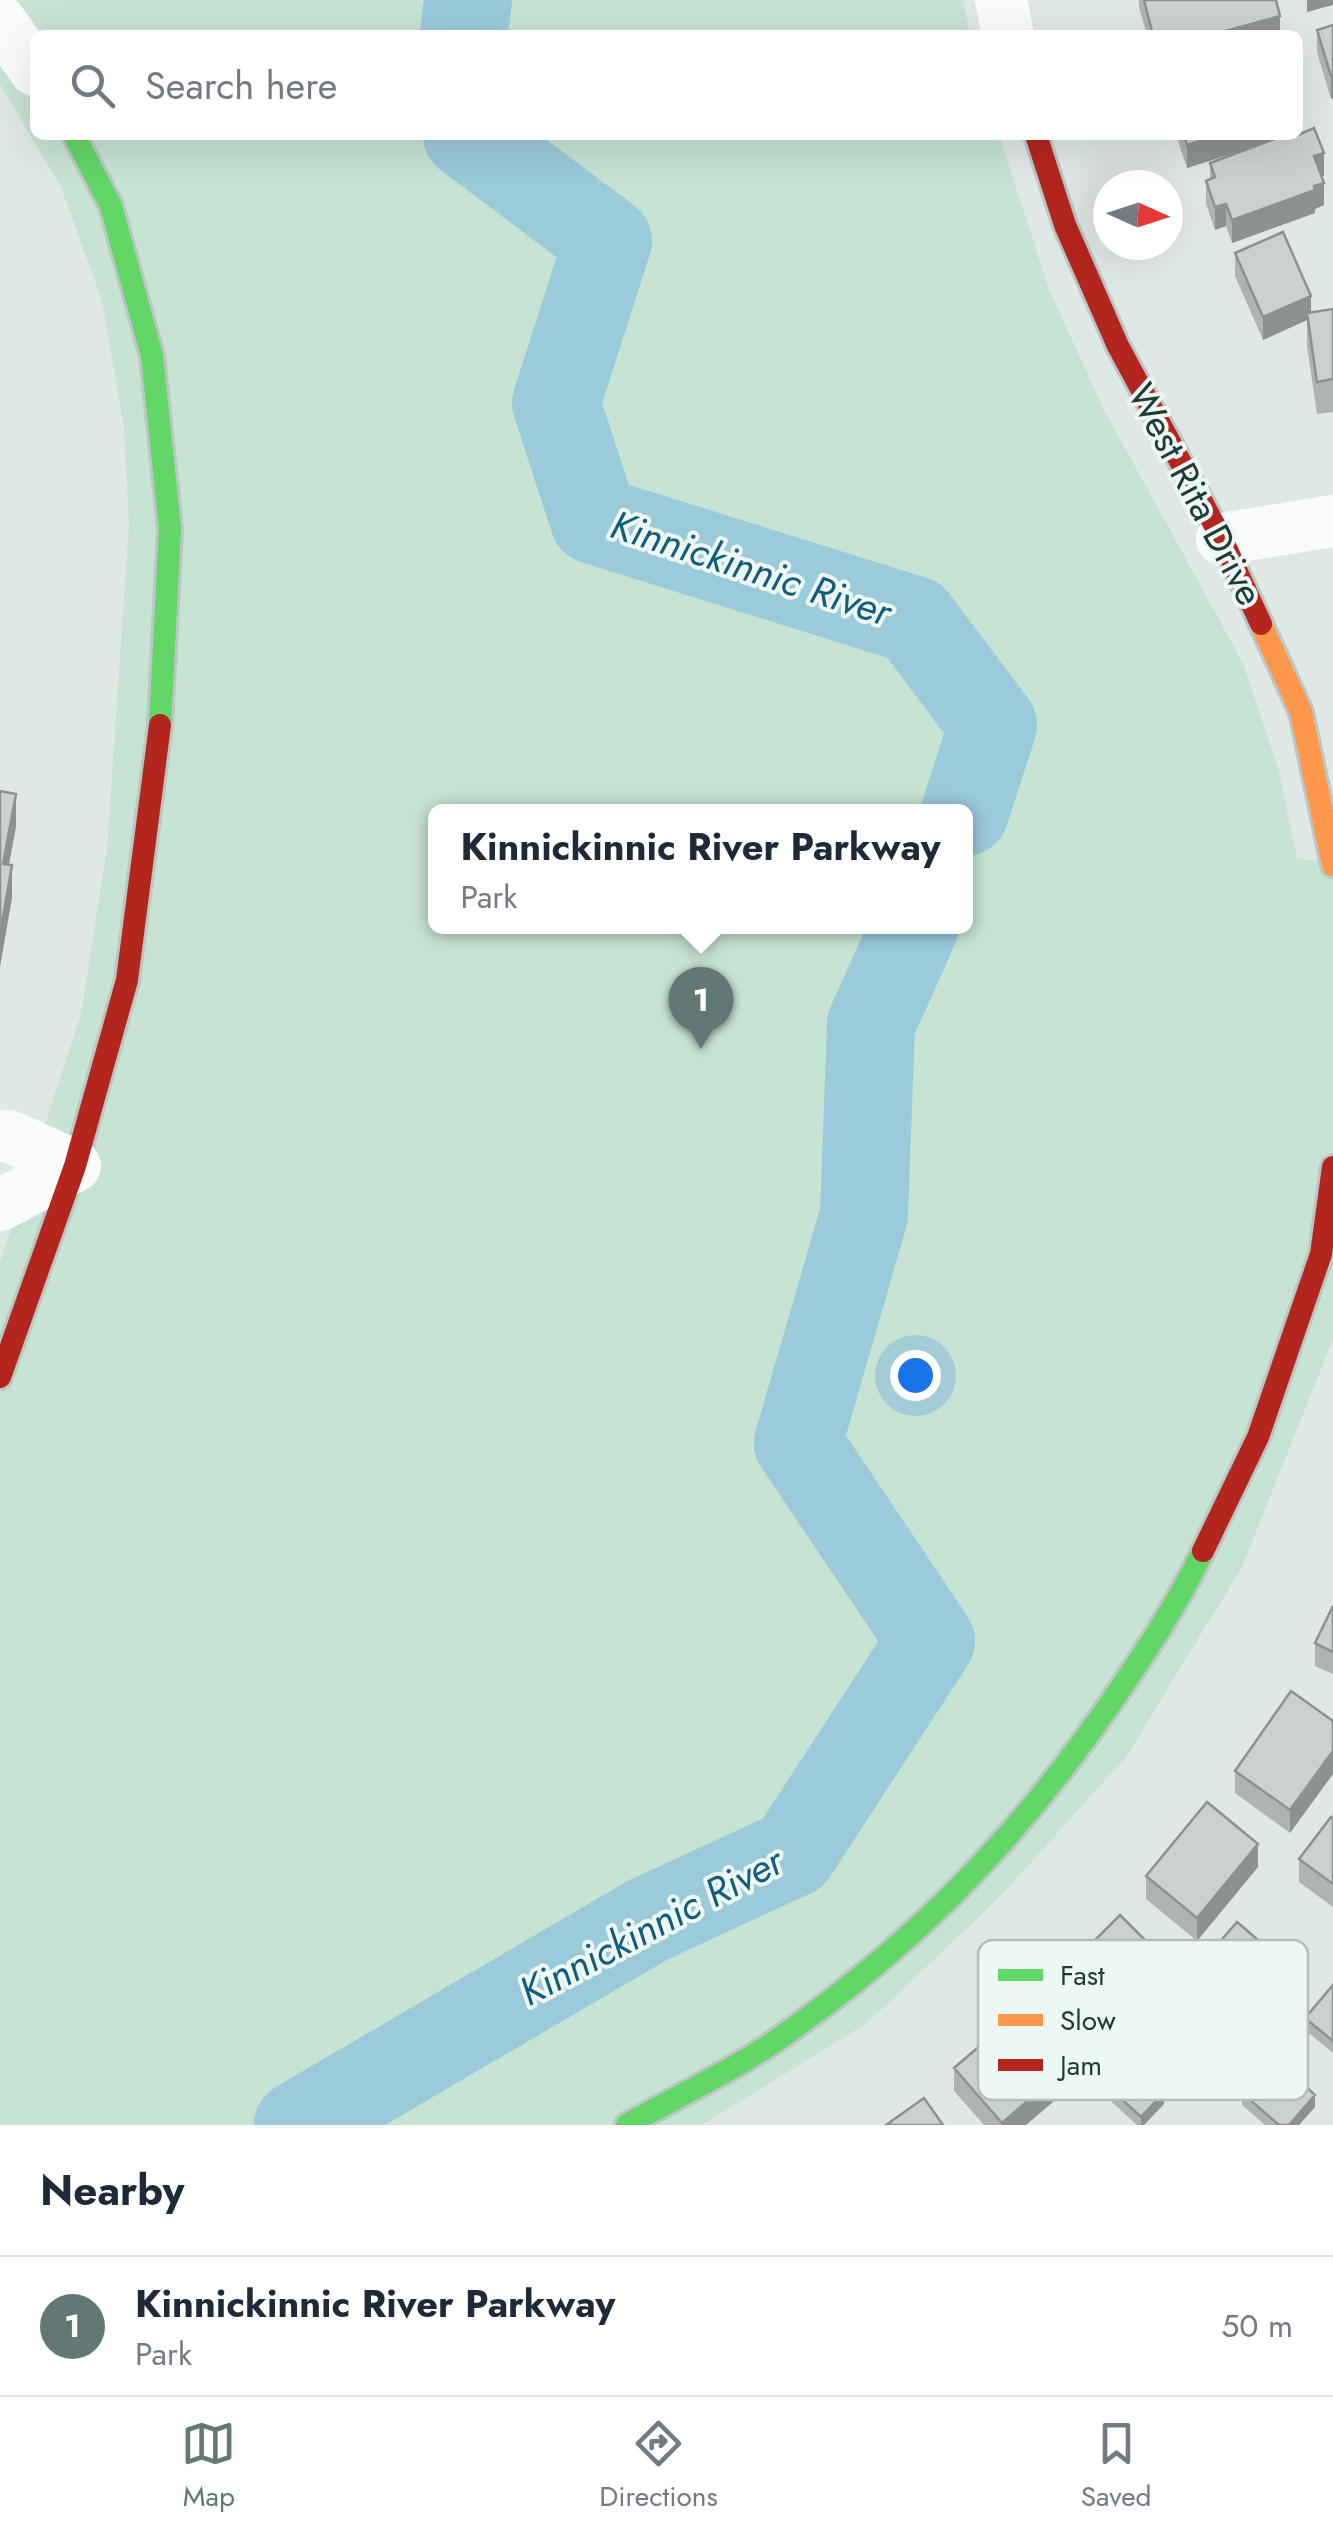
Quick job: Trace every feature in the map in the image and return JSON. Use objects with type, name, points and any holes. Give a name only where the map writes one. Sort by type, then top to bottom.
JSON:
[{"type":"street","points":[[1001,0],[1007,30]]},
{"type":"street","points":[[0,21],[30,63]]},
{"type":"street","points":[[0,1377],[75,1166],[127,980],[158,758],[170,528],[152,356],[111,206],[77,140]]},
{"type":"street","name":"West Rita Drive","points":[[1038,140],[1065,224],[1118,346],[1222,539],[1301,712],[1333,862]]},
{"type":"street","points":[[1222,539],[1333,521]]},
{"type":"street","points":[[0,1136],[9,1136],[75,1166]]},
{"type":"street","points":[[0,1205],[75,1166]]},
{"type":"street","points":[[627,2125],[788,2034],[892,1954],[976,1873],[1062,1774],[1139,1662],[1199,1559],[1258,1437],[1327,1254],[1333,1168]]},
{"type":"green space","points":[[0,0],[963,0],[969,30],[30,30],[30,135],[0,84]]},
{"type":"green space","points":[[33,140],[1001,140],[1049,289],[1103,408],[1243,663],[1279,771],[1297,859],[1333,862],[1333,1339],[1242,1567],[1126,1757],[1000,1897],[867,2023],[702,2125],[0,2125],[0,1262],[81,1014],[107,848],[129,525],[124,428],[102,301],[61,187]]},
{"type":"building","points":[[1144,0],[1276,0],[1280,16],[1229,30],[1152,30]]},
{"type":"building","points":[[1333,25],[1333,76],[1331,76],[1317,30]]},
{"type":"building","points":[[1314,128],[1324,153],[1314,156],[1324,183],[1314,186],[1315,190],[1232,220],[1226,204],[1215,207],[1206,181],[1215,177],[1210,163],[1272,140],[1303,140],[1303,133]]},
{"type":"building","points":[[1283,232],[1311,296],[1263,317],[1235,253]]},
{"type":"building","points":[[1333,309],[1333,379],[1317,382],[1307,313]]},
{"type":"building","points":[[0,791],[16,794],[3,864],[12,865],[0,934]]},
{"type":"building","points":[[1333,1606],[1333,1652],[1315,1643]]},
{"type":"building","points":[[1291,1691],[1333,1721],[1333,1751],[1290,1810],[1235,1771]]},
{"type":"building","points":[[1207,1802],[1258,1844],[1197,1918],[1146,1876]]},
{"type":"building","points":[[1333,1819],[1333,1884],[1299,1859]]},
{"type":"building","points":[[1120,1915],[1145,1940],[1095,1940]]},
{"type":"building","points":[[1237,1922],[1258,1940],[1221,1940]]},
{"type":"building","points":[[1333,1985],[1333,2041],[1308,2020],[1308,2014]]},
{"type":"building","points":[[978,2048],[978,2096],[954,2068]]},
{"type":"building","points":[[1308,2089],[1315,2095],[1289,2125],[1279,2125],[1250,2100],[1308,2100]]},
{"type":"building","points":[[924,2098],[943,2125],[886,2125]]},
{"type":"building","points":[[982,2100],[1029,2100],[1002,2123]]},
{"type":"building","points":[[1123,2100],[1157,2100],[1141,2117]]},
{"type":"waterway","name":"Kinnickinnic River","points":[[465,30],[468,0]]},
{"type":"waterway","name":"Kinnickinnic River","points":[[474,140],[608,241],[556,403],[594,520],[914,620],[993,725],[968,804]]},
{"type":"waterway","name":"Kinnickinnic River","points":[[298,2125],[648,1920],[793,1853],[931,1641],[798,1443],[864,1215],[871,1024],[911,934]]},
{"type":"traffic: fast","points":[[77,140],[111,206],[152,356],[170,528],[160,725]]},
{"type":"traffic: fast","points":[[627,2125],[791,2030],[884,1958],[967,1880],[1078,1749],[1149,1646],[1203,1551]]},
{"type":"traffic: slow","points":[[1261,624],[1301,712],[1333,865]]},
{"type":"traffic: jam","points":[[1038,140],[1065,225],[1118,346],[1222,539],[1261,624]]},
{"type":"traffic: jam","points":[[0,1377],[75,1166],[127,980],[160,725]]},
{"type":"traffic: jam","points":[[1203,1551],[1258,1437],[1321,1254],[1333,1167]]},
{"type":"place","name":"Kinnickinnic River Parkway","points":[[701,1049]]}]
